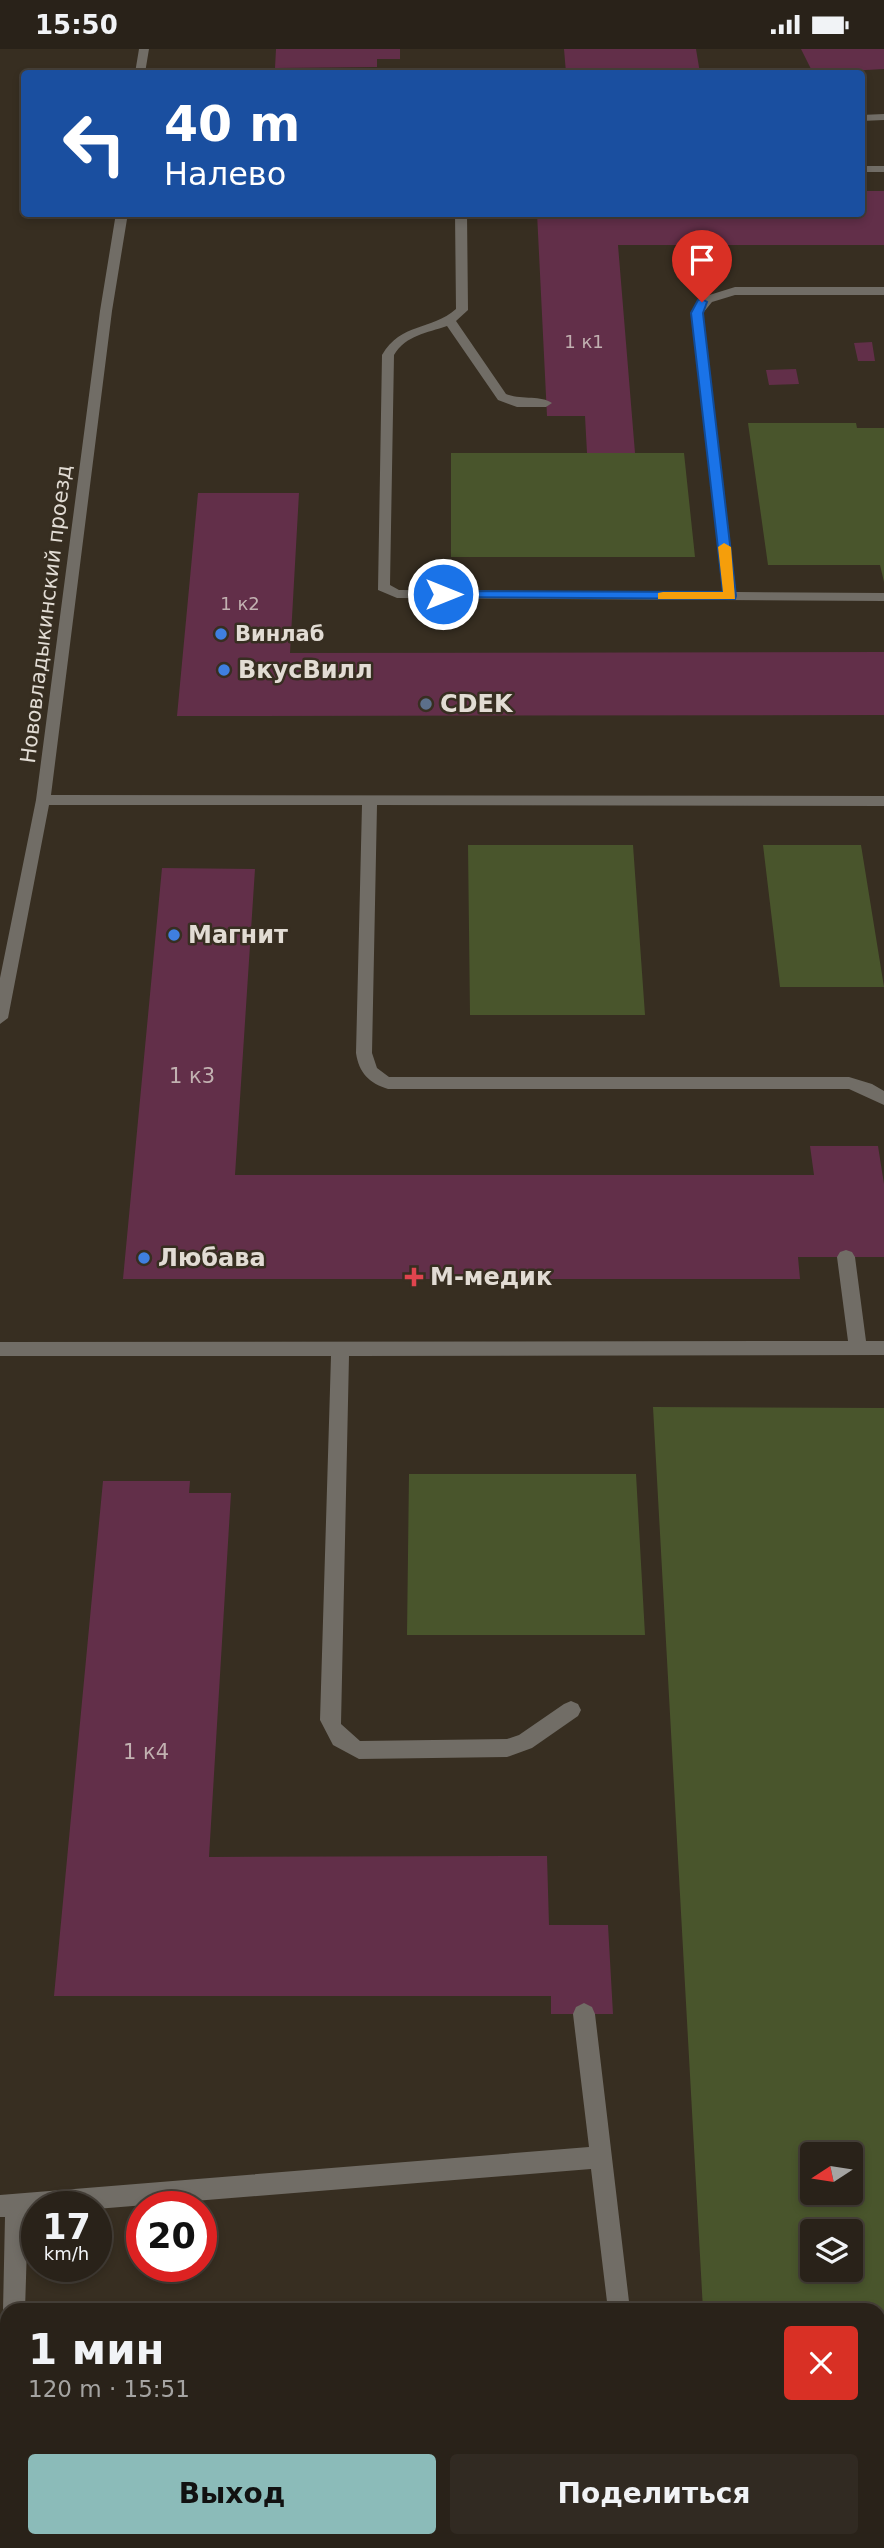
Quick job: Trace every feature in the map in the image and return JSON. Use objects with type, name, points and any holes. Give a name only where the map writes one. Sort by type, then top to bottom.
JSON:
[{"type":"street","points":[[140,70],[144,49]]},
{"type":"street","points":[[865,118],[884,117]]},
{"type":"street","points":[[865,169],[884,169]]},
{"type":"street","name":"Нововладыкинский проезд","points":[[0,1018],[5,961],[43,800],[106,311],[121,217]]},
{"type":"street","points":[[461,217],[462,310],[450,321],[398,339],[388,355],[383,587],[386,591],[397,594],[884,597]]},
{"type":"street","points":[[730,596],[697,313],[702,302],[712,296],[735,291],[884,291]]},
{"type":"street","points":[[450,321],[502,397],[517,403],[546,403]]},
{"type":"street","points":[[43,800],[884,801]]},
{"type":"street","points":[[370,801],[364,1053],[370,1074],[379,1080],[388,1083],[849,1083],[866,1088],[884,1098]]},
{"type":"street","points":[[846,1257],[858,1348]]},
{"type":"street","points":[[0,1349],[884,1348]]},
{"type":"street","points":[[340,1349],[330,1720],[333,1731],[340,1740],[359,1750],[507,1748],[525,1742],[571,1710]]},
{"type":"street","points":[[584,2014],[618,2303]]},
{"type":"street","points":[[14,2303],[8,2205],[600,2157]]},
{"type":"green space","points":[[748,423],[856,423],[857,428],[884,428],[884,582],[880,565],[768,565]]},
{"type":"green space","points":[[451,453],[684,453],[695,557],[451,557]]},
{"type":"green space","points":[[468,845],[633,845],[645,1015],[470,1015]]},
{"type":"green space","points":[[763,845],[861,845],[884,987],[780,987]]},
{"type":"green space","points":[[653,1407],[884,1408],[884,2303],[703,2303]]},
{"type":"green space","points":[[409,1474],[636,1474],[645,1635],[407,1635]]},
{"type":"building","points":[[276,49],[400,49],[400,59],[377,59],[377,67],[275,68]]},
{"type":"building","points":[[564,49],[696,49],[700,70],[566,70]]},
{"type":"building","points":[[801,49],[884,49],[884,69],[812,70]]},
{"type":"building","points":[[865,191],[884,191],[884,245],[618,245],[635,453],[587,453],[585,416],[547,416],[537,217],[865,217]]},
{"type":"building","points":[[872,342],[875,361],[858,361],[854,343]]},
{"type":"building","points":[[796,369],[799,384],[769,385],[766,370]]},
{"type":"building","points":[[198,493],[299,493],[290,653],[884,652],[884,715],[177,716]]},
{"type":"building","points":[[162,868],[255,869],[235,1175],[814,1175],[810,1146],[878,1146],[884,1184],[884,1257],[798,1257],[800,1279],[123,1279]]},
{"type":"building","points":[[103,1481],[190,1481],[189,1493],[231,1493],[209,1857],[547,1856],[549,1925],[608,1925],[613,2014],[551,2014],[551,1996],[54,1996]]},
{"type":"slow traffic","points":[[663,596],[730,596],[724,547]]},
{"type":"place","name":"Винлаб","points":[[221,634]]},
{"type":"place","name":"ВкусВилл","points":[[224,670]]},
{"type":"place","name":"CDEK","points":[[426,704]]},
{"type":"place","name":"Магнит","points":[[174,935]]},
{"type":"place","name":"Любава","points":[[144,1258]]},
{"type":"place","name":"М-медик","points":[[414,1277]]},
{"type":"route","points":[[443,594],[730,596],[697,313],[702,302]]}]
